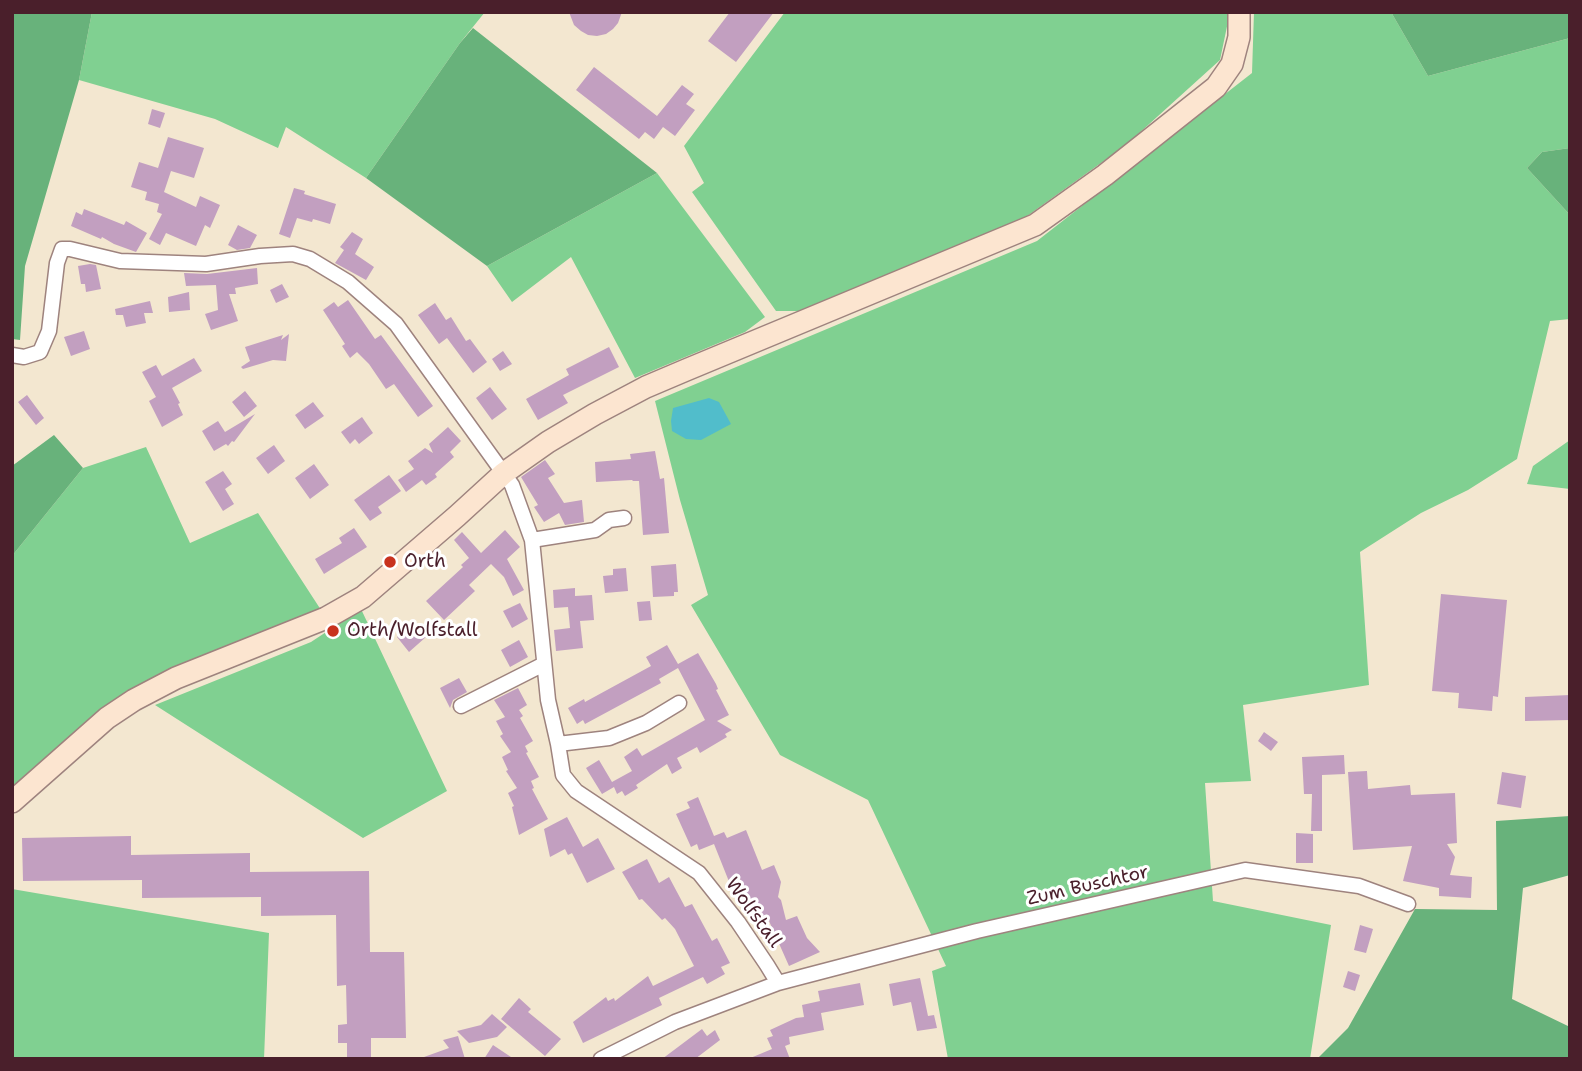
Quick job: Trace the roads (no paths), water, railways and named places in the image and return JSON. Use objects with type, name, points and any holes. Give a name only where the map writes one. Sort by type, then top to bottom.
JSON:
[{"type":"main road","points":[[12,802],[97,726],[134,700],[176,678],[326,618],[363,597],[504,473],[595,414],[646,387],[1035,225],[1105,175],[1216,88],[1232,64],[1239,37],[1239,12]]},
{"type":"street","points":[[12,355],[24,357],[40,352],[49,331],[57,263],[62,249],[120,261],[206,264],[293,254],[310,259],[348,282],[396,324],[504,473]]},
{"type":"street","name":"Wolfstall","points":[[504,473],[512,485],[532,540],[548,700],[563,775],[576,791],[699,873],[738,922],[778,983]]},
{"type":"street","points":[[532,540],[595,530],[609,520],[624,518]]},
{"type":"street","points":[[461,706],[544,664]]},
{"type":"street","points":[[558,744],[609,738],[646,723],[679,703]]},
{"type":"street","name":"Zum Buschtor","points":[[778,983],[977,931],[1245,870],[1359,886],[1408,904]]},
{"type":"street","points":[[601,1059],[675,1022],[778,983]]},
{"type":"water","points":[[709,398],[719,402],[731,424],[701,440],[686,439],[672,431],[673,408]]},
{"type":"place","name":"Orth","points":[[390,562]]},
{"type":"place","name":"Orth/Wolfstall","points":[[333,631]]}]
